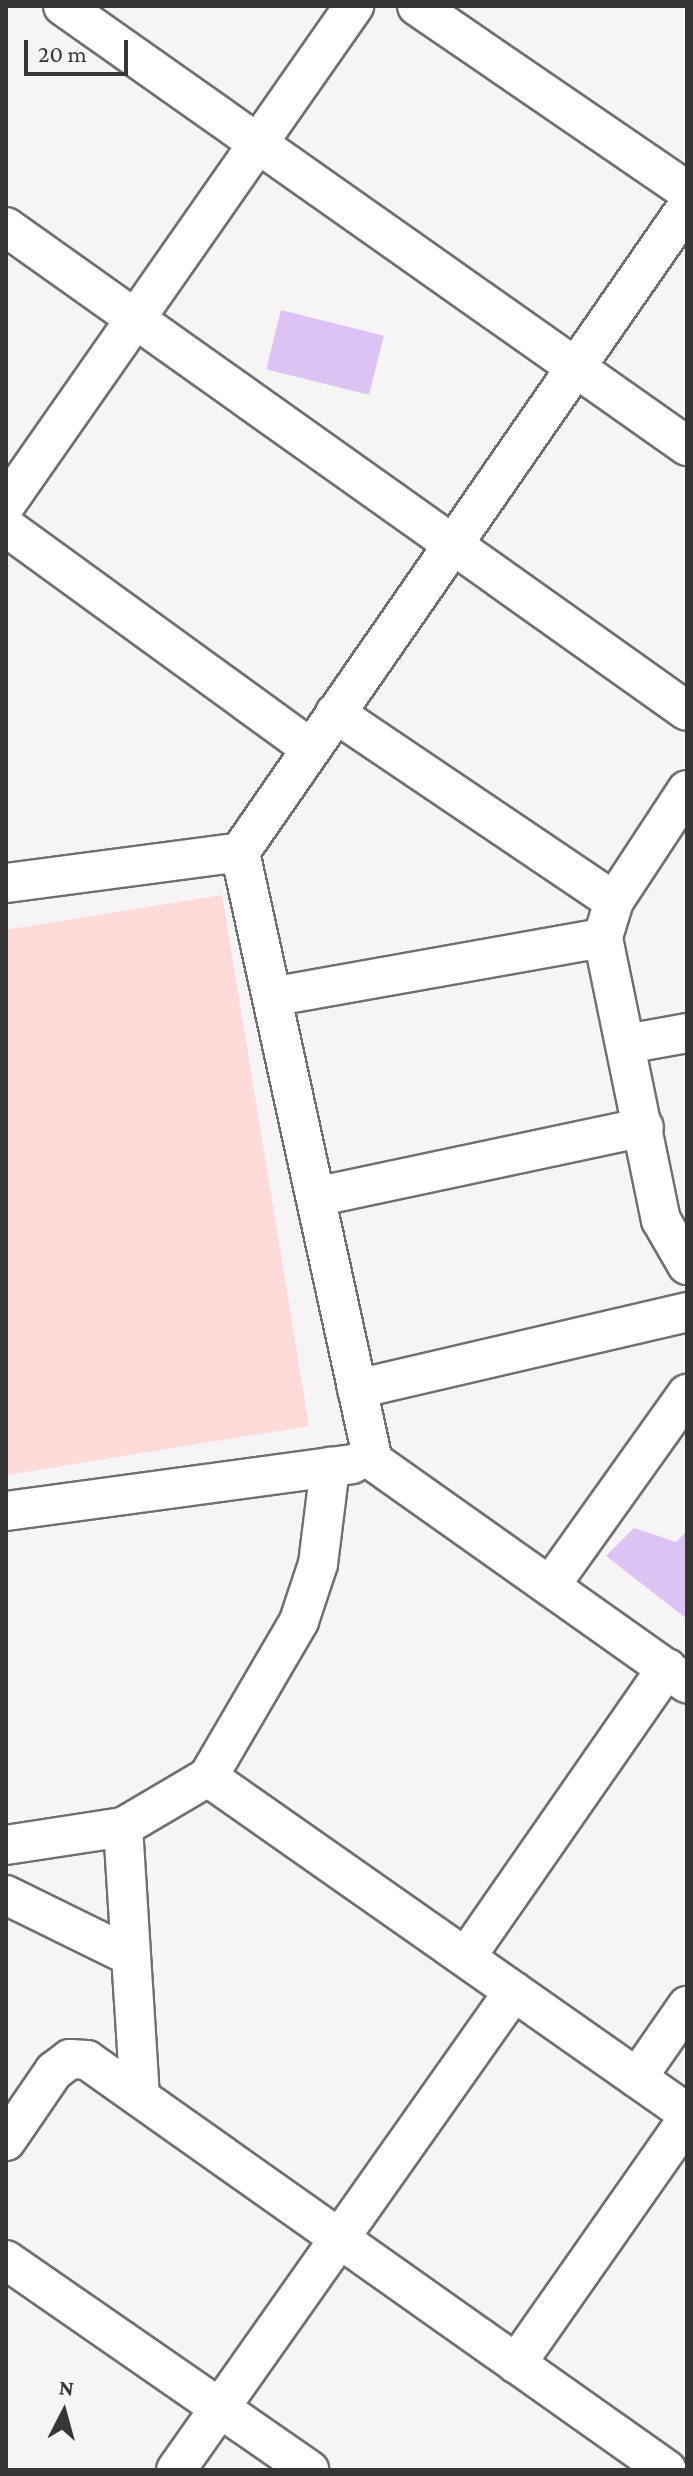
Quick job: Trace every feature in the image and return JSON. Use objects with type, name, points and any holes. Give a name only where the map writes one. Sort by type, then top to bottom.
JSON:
[{"type":"street","points":[[63,6],[687,446]]},
{"type":"street","points":[[6,504],[354,6]]},
{"type":"street","points":[[417,6],[687,191]]},
{"type":"street","points":[[6,883],[240,852],[687,207]]},
{"type":"street","points":[[6,227],[687,711]]},
{"type":"street","points":[[6,527],[311,749]]},
{"type":"street","points":[[335,713],[614,901]]},
{"type":"street","points":[[687,790],[614,901],[603,938],[661,1220],[687,1265]]},
{"type":"street","points":[[240,852],[276,996],[320,1196],[373,1461],[677,1676],[466,1957]]},
{"type":"street","points":[[276,996],[603,938]]},
{"type":"street","points":[[626,1044],[687,1033]]},
{"type":"street","points":[[320,1196],[644,1127]]},
{"type":"street","points":[[357,1389],[687,1312]]},
{"type":"street","points":[[550,1586],[687,1394]]},
{"type":"street","points":[[6,1511],[373,1461]]},
{"type":"street","points":[[6,1845],[123,1827],[208,1777],[299,1621],[318,1564],[330,1467]]},
{"type":"street","points":[[208,1777],[687,2113]]},
{"type":"street","points":[[123,1827],[140,2096]]},
{"type":"street","points":[[6,1895],[130,1956]]},
{"type":"street","points":[[176,2470],[514,1991]]},
{"type":"street","points":[[637,2078],[687,2006]]},
{"type":"street","points":[[6,2141],[70,2059],[87,2060],[667,2470]]},
{"type":"street","points":[[516,2364],[687,2120]]},
{"type":"street","points":[[6,2260],[309,2470]]},
{"type":"shaded area","points":[[222,895],[309,1426],[6,1475],[6,930]]},
{"type":"building","points":[[281,310],[384,336],[369,395],[266,369]]},
{"type":"building","points":[[634,1528],[676,1542],[687,1531],[687,1619],[606,1556]]}]
